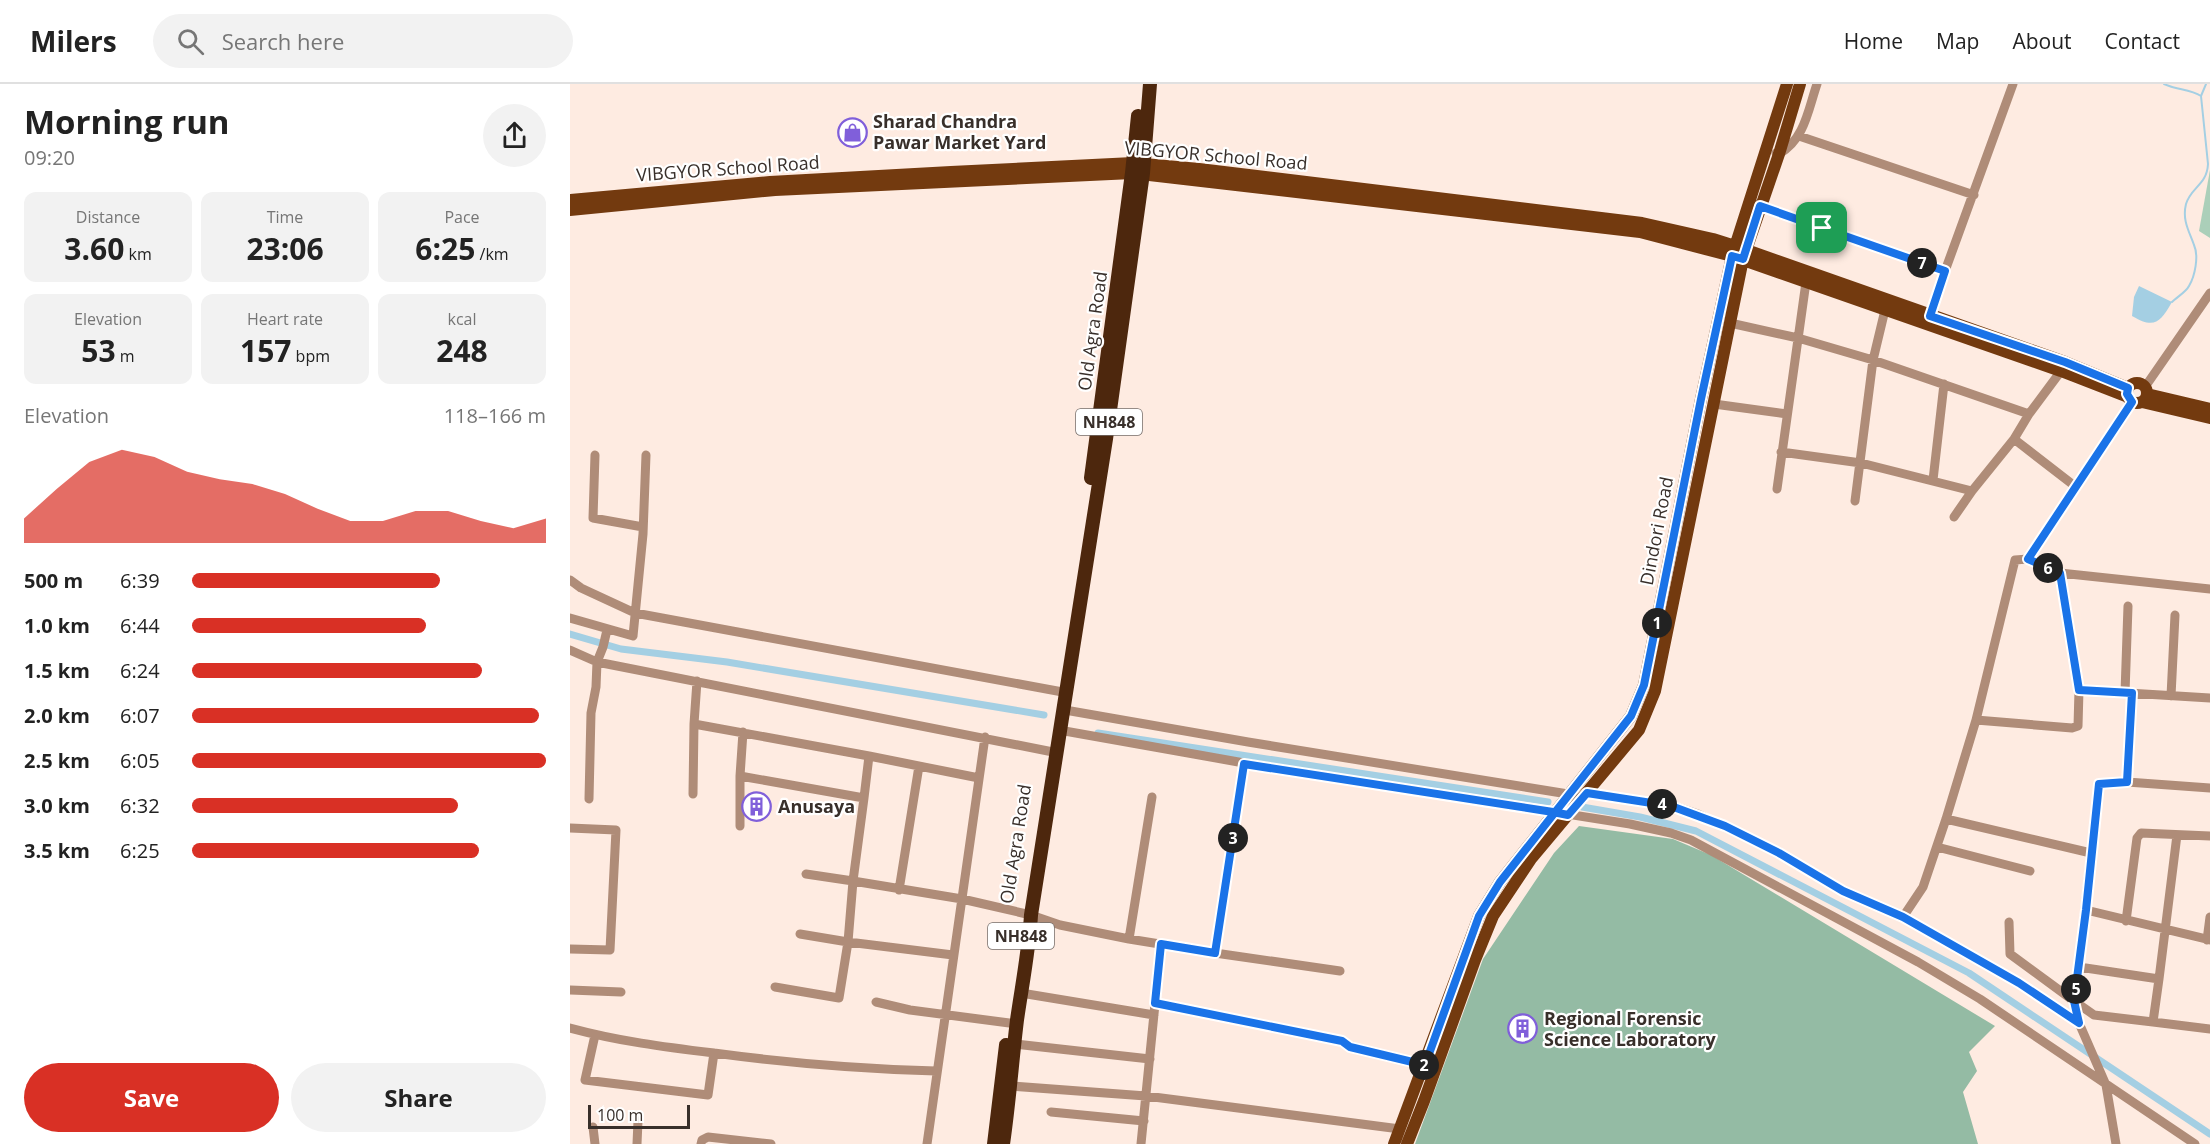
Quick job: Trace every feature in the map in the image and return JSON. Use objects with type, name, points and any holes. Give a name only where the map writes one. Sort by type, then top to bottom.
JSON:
[{"type":"highway","name":"NH848","points":[[1138,168],[1136,135],[1142,84]]},
{"type":"highway","name":"NH848","points":[[1003,1144],[1015,1044],[1013,1023],[1021,993],[1029,940],[1027,914],[1053,752],[1065,710],[1064,691],[1107,439],[1138,168],[1150,84]]},
{"type":"highway","name":"Old Agra Road","points":[[993,1144],[1013,1023],[1027,914]]},
{"type":"main road","name":"Dindori Road","points":[[1394,1144],[1479,916],[1500,882],[1553,812],[1631,716],[1644,685],[1701,399],[1739,253],[1755,204],[1765,151],[1787,84]]},
{"type":"main road","points":[[1755,204],[1779,154],[1800,84]]},
{"type":"main road","name":"VIBGYOR School Road","points":[[570,200],[1138,168],[1199,169],[1642,223],[1713,239],[1739,253]]},
{"type":"main road","name":"VIBGYOR School Road","points":[[570,210],[824,184]]},
{"type":"main road","points":[[1739,253],[1806,282],[1885,310],[2065,362],[2137,395],[2210,409]]},
{"type":"main road","points":[[1739,253],[2061,371],[2210,418]]},
{"type":"main road","points":[[1407,1144],[1474,960],[1493,916],[1524,869],[1639,730],[1655,691],[1730,323],[1739,253]]},
{"type":"street","points":[[1765,151],[1779,154],[1793,145],[1799,136],[1817,84]]},
{"type":"street","points":[[1929,321],[2013,84]]},
{"type":"street","points":[[1799,136],[1974,195]]},
{"type":"street","points":[[1755,204],[1945,271]]},
{"type":"street","points":[[1777,489],[1806,282]]},
{"type":"street","points":[[2028,559],[2137,395],[2210,293]]},
{"type":"street","points":[[1855,501],[1873,360],[1885,310]]},
{"type":"street","points":[[1730,323],[1798,338],[1873,360],[2029,414]]},
{"type":"street","points":[[1954,517],[2014,439],[2029,414],[2061,371]]},
{"type":"street","points":[[1934,480],[1944,384]]},
{"type":"street","points":[[1714,404],[1786,414]]},
{"type":"street","points":[[2014,439],[2076,487]]},
{"type":"street","points":[[1781,452],[1861,463],[1972,491]]},
{"type":"street","points":[[595,455],[593,518],[643,527]]},
{"type":"street","points":[[570,618],[607,633],[633,636],[643,527],[646,455]]},
{"type":"street","points":[[1903,917],[1923,887],[1946,819],[1976,720],[2014,563],[2019,559],[2028,559],[2060,573],[2210,589]]},
{"type":"street","points":[[1976,720],[2075,728],[2079,724],[2079,690],[2060,573]]},
{"type":"street","points":[[570,580],[581,588],[635,613],[1064,691]]},
{"type":"street","points":[[2127,606],[2127,782]]},
{"type":"street","points":[[2171,696],[2175,615]]},
{"type":"street","points":[[590,799],[591,713],[596,687],[597,662],[607,633]]},
{"type":"street","points":[[570,650],[597,662],[1053,752]]},
{"type":"street","points":[[693,794],[697,681]]},
{"type":"street","points":[[2079,690],[2210,698]]},
{"type":"street","points":[[1065,710],[1584,797],[1671,806],[1698,814],[1779,853],[1843,891],[1903,917],[2019,983],[2079,1023]]},
{"type":"street","points":[[694,724],[979,778]]},
{"type":"street","points":[[1059,730],[1244,764],[1630,824],[1691,840],[1918,962],[1980,999],[2196,1144]]},
{"type":"street","points":[[740,826],[743,732]]},
{"type":"street","points":[[927,1144],[985,737]]},
{"type":"street","points":[[775,987],[839,998],[848,942],[853,880],[869,756]]},
{"type":"street","points":[[1215,953],[1244,764]]},
{"type":"street","points":[[899,890],[919,766]]},
{"type":"street","points":[[740,776],[864,798]]},
{"type":"street","points":[[2116,1144],[2106,1085],[2079,1023],[2074,1001],[2099,784],[2127,782],[2210,788]]},
{"type":"street","points":[[1129,939],[1152,797]]},
{"type":"street","points":[[1946,819],[2091,853]]},
{"type":"street","points":[[570,828],[616,830],[610,950],[570,949]]},
{"type":"street","points":[[2126,921],[2137,838],[2141,833],[2210,836]]},
{"type":"street","points":[[2153,1022],[2177,835]]},
{"type":"street","points":[[1937,847],[2030,871]]},
{"type":"street","points":[[806,874],[962,899],[1027,914],[1060,925],[1129,939],[1340,971]]},
{"type":"street","points":[[2086,910],[2209,940],[2210,916]]},
{"type":"street","points":[[2009,922],[2010,954],[2094,1015],[2210,1029]]},
{"type":"street","points":[[800,934],[953,955]]},
{"type":"street","points":[[1141,1144],[1161,944]]},
{"type":"street","points":[[2079,967],[2158,979]]},
{"type":"street","points":[[570,990],[621,992]]},
{"type":"street","points":[[1021,993],[1154,1015]]},
{"type":"street","points":[[876,1002],[910,1010],[1013,1023]]},
{"type":"street","points":[[1155,1003],[1342,1041],[1350,1047],[1425,1065]]},
{"type":"street","points":[[570,1028],[630,1043],[714,1053],[881,1070],[936,1071]]},
{"type":"street","points":[[595,1035],[585,1080],[708,1095],[714,1053]]},
{"type":"street","points":[[1015,1044],[1150,1059]]},
{"type":"street","points":[[1011,1086],[1146,1096],[1400,1129]]},
{"type":"street","points":[[1051,1112],[1144,1121]]},
{"type":"street","points":[[637,1144],[638,1120]]},
{"type":"street","points":[[593,1127],[595,1144]]},
{"type":"street","points":[[701,1144],[702,1140],[708,1137],[771,1144]]},
{"type":"green space","points":[[2210,170],[2210,238],[2199,231]]},
{"type":"green space","points":[[1579,826],[1673,839],[1711,855],[1995,1026],[1969,1052],[1977,1071],[1963,1092],[1978,1144],[1415,1144],[1483,959],[1554,853]]},
{"type":"water","points":[[2139,286],[2172,302],[2164,315],[2156,322],[2146,322],[2132,316],[2134,297]]},
{"type":"waterway","points":[[2164,84],[2201,96],[2208,164],[2205,177],[2188,198],[2185,210],[2195,250],[2195,272],[2188,288],[2172,302]]},
{"type":"waterway","points":[[2201,96],[2206,84]]},
{"type":"waterway","points":[[570,634],[621,649],[727,662],[1044,715]]},
{"type":"waterway","points":[[1098,733],[1548,802]]},
{"type":"waterway","points":[[1582,807],[1640,817],[1696,831],[1969,973],[2210,1134]]},
{"type":"place","name":"Sharad Chandra Pawar Market Yard","points":[[852,132]]},
{"type":"place","name":"Anusaya","points":[[757,807]]},
{"type":"place","name":"Regional Forensic Science Laboratory","points":[[1523,1029]]},
{"type":"route","points":[[1822,228],[1760,206],[1743,259],[1732,256],[1644,685],[1631,716],[1553,812],[1500,882],[1479,916],[1445,1004],[1425,1065],[1350,1047],[1342,1041],[1155,1003],[1161,944],[1215,953],[1244,764],[1553,812],[1568,815],[1587,793],[1634,798],[1698,814],[1779,853],[1843,891],[1903,917],[2019,983],[2079,1023],[2074,1001],[2099,784],[2127,782],[2132,693],[2079,690],[2060,573],[2028,559],[2132,402],[2127,394],[2128,388],[2065,362],[1930,316],[1945,271],[1822,228]]}]
